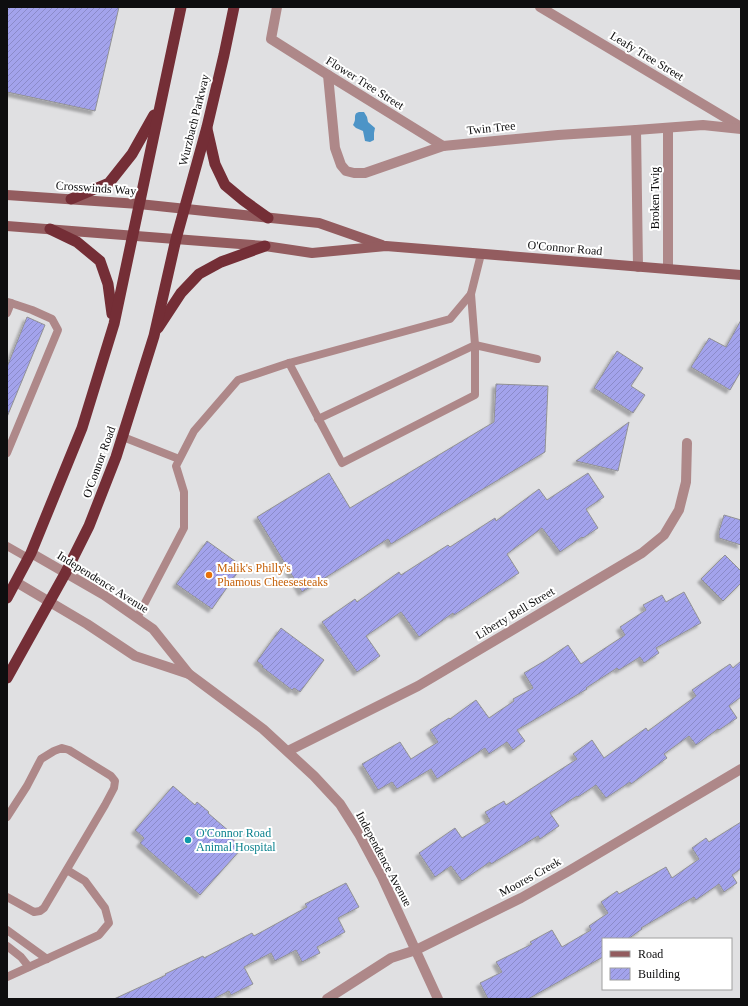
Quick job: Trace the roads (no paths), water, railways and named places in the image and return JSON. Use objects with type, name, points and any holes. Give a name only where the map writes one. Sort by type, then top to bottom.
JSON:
[{"type":"highway","points":[[7,598],[30,556],[82,428],[114,324],[181,7]]},
{"type":"highway","name":"Wurzbach Parkway","points":[[176,239],[207,127],[234,7]]},
{"type":"highway","points":[[71,199],[109,183],[132,154],[160,106]]},
{"type":"highway","points":[[207,127],[215,164],[225,185],[268,218]]},
{"type":"highway","points":[[50,229],[77,242],[100,261],[108,284],[114,324]]},
{"type":"highway","name":"O'Connor Road","points":[[7,678],[66,572],[88,526],[116,457],[154,336],[176,239]]},
{"type":"highway","points":[[154,336],[181,293],[199,274],[221,262],[264,246]]},
{"type":"main road","name":"Crosswinds Way","points":[[7,195],[139,204],[184,210]]},
{"type":"main road","name":"O'Connor Road","points":[[184,210],[319,223],[386,246]]},
{"type":"main road","points":[[7,226],[132,236]]},
{"type":"main road","name":"O'Connor Road","points":[[132,236],[264,246],[312,253],[386,246],[741,275]]},
{"type":"street","name":"Flower Tree Street","points":[[277,7],[271,39],[328,76],[443,146]]},
{"type":"street","name":"Leafy Tree Street","points":[[540,7],[741,128]]},
{"type":"street","name":"Twin Tree","points":[[328,76],[335,148],[341,166],[354,173],[365,173],[443,146],[558,135],[703,125],[741,128]]},
{"type":"street","name":"Broken Twig","points":[[668,128],[668,269]]},
{"type":"street","name":"Broken Twig","points":[[636,130],[638,267]]},
{"type":"street","name":"Liberty Bell Street","points":[[288,751],[418,686],[642,553],[664,535],[679,510],[686,482],[688,443]]},
{"type":"street","name":"Independence Avenue","points":[[30,556],[66,572],[104,595],[152,629],[189,674],[263,729],[314,776],[340,804],[359,834],[382,877],[438,999]]},
{"type":"street","name":"Independence Avenue","points":[[16,582],[87,624],[135,656],[189,674]]},
{"type":"street","name":"Moores Creek","points":[[327,999],[392,958],[416,950],[521,898],[741,769]]},
{"type":"lane","points":[[289,363],[342,463],[475,395],[475,345],[471,294],[481,254]]},
{"type":"lane","points":[[137,618],[184,528],[184,492],[176,466],[194,431],[238,380],[289,363],[450,319],[471,294]]},
{"type":"lane","points":[[7,313],[9,302],[52,319],[58,330],[7,453]]},
{"type":"lane","points":[[318,419],[475,345],[537,359]]},
{"type":"lane","points":[[123,437],[179,459]]},
{"type":"lane","points":[[7,546],[30,556]]},
{"type":"lane","points":[[7,817],[27,786],[41,759],[62,748],[69,750],[112,776],[115,781],[114,788],[105,805],[44,908],[40,911],[34,912],[7,897]]},
{"type":"lane","points":[[7,977],[99,935],[109,923],[105,908],[85,881],[67,870]]},
{"type":"lane","points":[[7,930],[47,959]]},
{"type":"lane","points":[[7,946],[21,957],[29,967]]},
{"type":"water","points":[[359,112],[364,112],[368,122],[375,128],[374,140],[370,142],[365,141],[363,131],[353,125],[356,114]]},
{"type":"place","name":"Malik's Philly's Phamous Cheesesteaks","points":[[209,575]]},
{"type":"place","name":"O'Connor Road Animal Hospital","points":[[188,840]]}]
